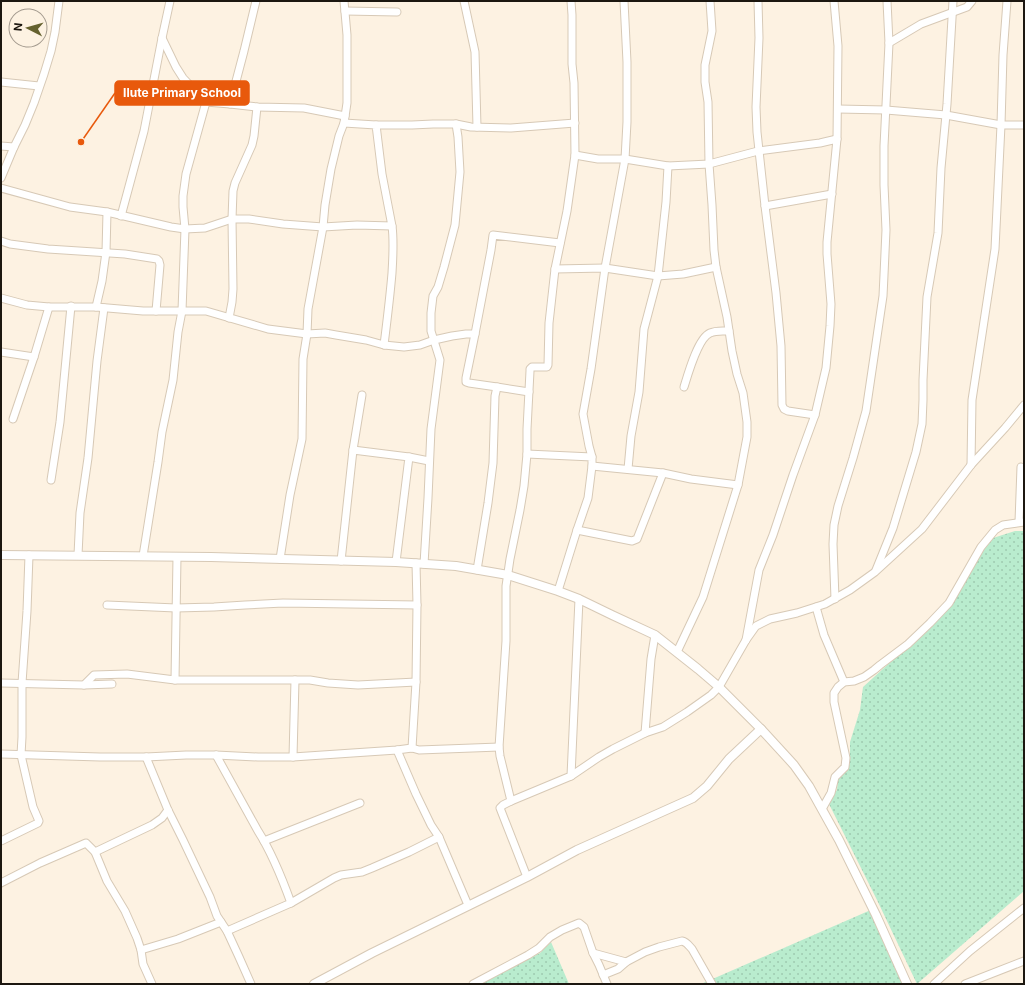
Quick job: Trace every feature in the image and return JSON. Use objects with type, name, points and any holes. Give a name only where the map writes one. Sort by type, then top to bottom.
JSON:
[{"type":"main road","points":[[1,555],[143,556],[420,563],[456,566],[508,575],[579,599],[655,635],[719,687],[794,765],[809,786],[822,809],[865,893],[907,984]]},
{"type":"main road","points":[[314,984],[372,953],[577,850],[693,798],[707,786],[732,756],[761,729]]},
{"type":"street","points":[[1,178],[25,125],[44,74],[51,51],[59,1]]},
{"type":"street","points":[[121,216],[144,131],[170,1]]},
{"type":"street","points":[[230,104],[256,1]]},
{"type":"street","points":[[280,559],[290,495],[302,439],[303,359],[307,334],[308,309],[324,227],[325,205],[347,103],[347,35],[344,1]]},
{"type":"street","points":[[464,1],[475,52],[477,127]]},
{"type":"street","points":[[511,801],[499,747],[506,641],[506,586],[520,510],[527,454],[530,368],[547,367],[548,365],[549,323],[555,269],[567,211],[575,155],[571,1]]},
{"type":"street","points":[[558,591],[588,498],[592,466],[592,457],[583,414],[591,369],[605,268],[626,159],[627,70],[624,1]]},
{"type":"street","points":[[676,652],[703,597],[738,485],[747,437],[747,422],[743,393],[737,374],[714,250],[705,65],[712,31],[710,1]]},
{"type":"street","points":[[758,1],[759,38],[756,107],[758,151],[776,293],[781,346],[782,405],[784,409],[815,415]]},
{"type":"street","points":[[746,640],[759,570],[773,535],[815,415],[826,368],[831,304],[827,254],[837,139],[838,109],[838,46],[834,1]]},
{"type":"street","points":[[835,599],[833,544],[834,525],[838,506],[866,411],[883,296],[886,230],[884,185],[889,43],[888,1]]},
{"type":"street","points":[[875,572],[893,528],[916,452],[922,424],[927,297],[938,233],[941,168],[953,1]]},
{"type":"street","points":[[889,43],[921,24],[967,7],[972,1]]},
{"type":"street","points":[[971,464],[972,400],[995,249],[1003,55],[1007,1]]},
{"type":"street","points":[[345,11],[397,12]]},
{"type":"street","points":[[162,38],[183,78],[206,102],[304,108],[344,119],[376,125],[412,126],[456,124],[477,127],[511,128],[574,123]]},
{"type":"street","points":[[1,82],[39,86]]},
{"type":"street","points":[[143,556],[163,426],[173,380],[178,332],[182,312],[185,229],[182,207],[186,174],[206,102]]},
{"type":"street","points":[[229,318],[233,297],[232,219],[234,187],[252,145],[257,106]]},
{"type":"street","points":[[838,109],[886,110],[946,115],[1001,125],[1024,125]]},
{"type":"street","points":[[412,748],[420,563],[428,498],[431,429],[440,360],[431,330],[431,313],[433,296],[438,287],[455,225],[460,172],[456,124]]},
{"type":"street","points":[[376,125],[381,165],[393,234],[390,292],[384,345]]},
{"type":"street","points":[[575,155],[598,159],[626,159],[668,166],[709,164],[758,151],[820,143],[837,139]]},
{"type":"street","points":[[1,146],[14,147]]},
{"type":"street","points":[[628,469],[631,436],[639,392],[644,329],[658,276],[666,202],[668,166]]},
{"type":"street","points":[[1,188],[70,207],[107,212],[185,229],[205,228],[232,219],[249,219],[283,224],[324,227],[357,225],[392,226]]},
{"type":"street","points":[[764,206],[832,194]]},
{"type":"street","points":[[96,307],[102,281],[106,252],[107,212]]},
{"type":"street","points":[[529,392],[469,384],[466,382],[492,250],[493,235],[560,242]]},
{"type":"street","points":[[1,242],[48,249],[106,252],[157,259],[159,261],[159,277],[156,310]]},
{"type":"street","points":[[555,269],[605,268],[658,276],[683,274],[716,267]]},
{"type":"street","points":[[1,298],[27,305],[49,307],[71,306],[182,312],[206,311],[268,329],[307,334],[325,333],[349,336],[384,345],[413,346],[434,340],[466,334],[475,334]]},
{"type":"street","points":[[51,480],[60,422],[71,306]]},
{"type":"street","points":[[14,419],[49,307]]},
{"type":"street","points":[[78,555],[80,513],[88,458],[97,361],[104,308]]},
{"type":"street","points":[[684,387],[702,340],[708,333],[716,331],[729,332]]},
{"type":"street","points":[[1,352],[34,357]]},
{"type":"street","points":[[477,570],[493,463],[495,396],[497,387]]},
{"type":"street","points":[[341,561],[353,450],[362,395]]},
{"type":"street","points":[[527,876],[500,808],[503,805],[571,776],[599,757],[645,733],[663,727],[688,712],[711,695],[719,687],[746,640],[756,626],[770,619],[797,613],[835,599],[875,572],[922,529],[971,464],[1024,406]]},
{"type":"street","points":[[353,450],[429,461]]},
{"type":"street","points":[[527,454],[592,457]]},
{"type":"street","points":[[396,562],[409,457]]},
{"type":"street","points":[[592,466],[663,473],[738,485]]},
{"type":"street","points":[[822,809],[830,793],[835,777],[846,763],[834,702],[834,693],[844,682],[854,681],[864,677],[908,644],[948,603],[981,547],[995,530],[1003,525],[1022,522],[1020,492],[1021,467]]},
{"type":"street","points":[[577,530],[634,541],[637,539],[663,473]]},
{"type":"street","points":[[1,841],[38,823],[39,821],[33,807],[21,755],[22,683],[29,555]]},
{"type":"street","points":[[175,680],[176,557]]},
{"type":"street","points":[[571,776],[579,599]]},
{"type":"street","points":[[107,604],[176,608],[283,603],[417,605]]},
{"type":"street","points":[[816,607],[824,635],[844,682]]},
{"type":"street","points":[[645,733],[651,659],[655,635]]},
{"type":"street","points":[[84,685],[94,675],[126,674],[175,680],[310,680],[358,685],[416,682]]},
{"type":"street","points":[[294,757],[295,680]]},
{"type":"street","points":[[1,683],[84,685],[112,684]]},
{"type":"street","points":[[1,754],[146,757],[216,755],[294,757],[412,748],[419,750],[499,747]]},
{"type":"street","points":[[397,750],[416,794],[439,837],[468,905]]},
{"type":"street","points":[[216,755],[264,841],[291,902]]},
{"type":"street","points":[[146,757],[168,810],[210,897],[217,916],[240,957],[251,984]]},
{"type":"street","points":[[264,841],[360,803]]},
{"type":"street","points":[[95,852],[152,825],[162,818],[168,810]]},
{"type":"street","points":[[226,931],[291,902],[334,878],[341,875],[362,872],[409,852],[439,837]]},
{"type":"street","points":[[1,883],[84,843],[88,844],[95,852],[107,881],[125,911],[137,938],[143,964],[152,984]]},
{"type":"street","points":[[934,984],[970,951],[1024,908]]},
{"type":"street","points":[[141,950],[178,939],[221,922]]},
{"type":"street","points":[[473,984],[528,955],[550,937],[562,930],[579,923],[584,927],[593,953],[607,984]]},
{"type":"street","points":[[603,975],[618,969],[636,956],[659,947],[685,941],[692,949],[712,984]]},
{"type":"street","points":[[593,953],[626,962]]},
{"type":"street","points":[[965,984],[1024,961]]},
{"type":"green space","points":[[1015,531],[1024,531],[1024,891],[917,984],[828,802],[837,790],[838,779],[850,764],[850,742],[860,710],[863,687],[948,608],[972,565],[993,538]]},
{"type":"green space","points":[[873,909],[908,984],[701,984]]},
{"type":"green space","points":[[551,942],[569,984],[481,984],[540,953]]},
{"type":"place","name":"Ilute Primary School","points":[[81,142]]}]
